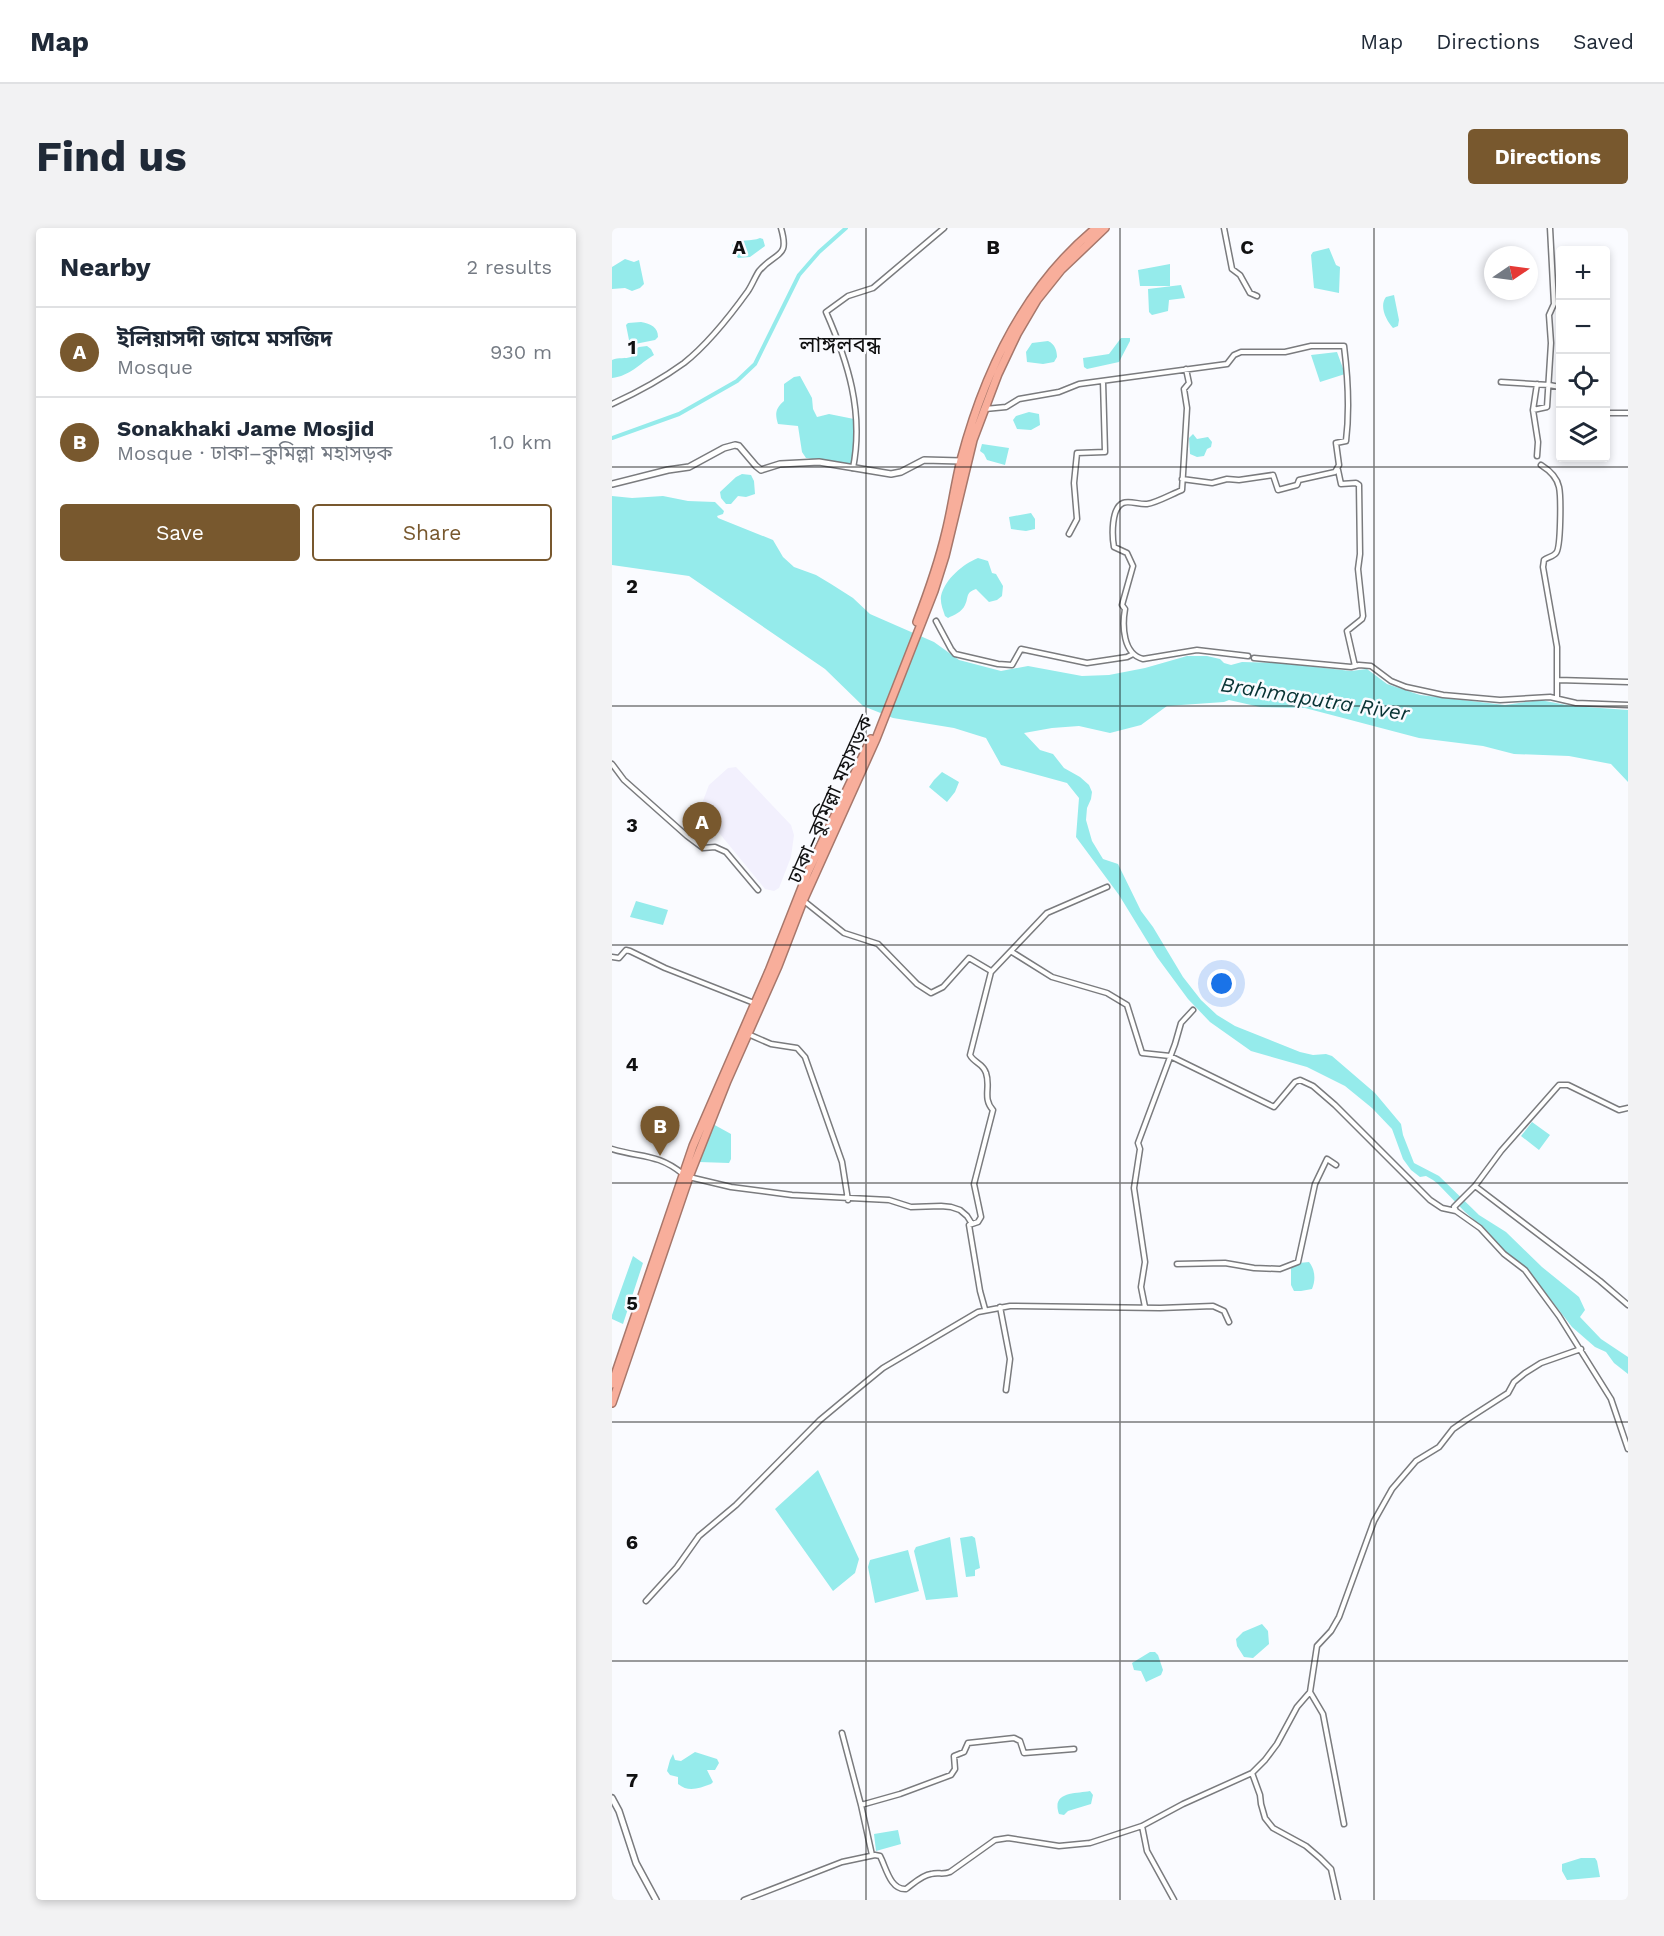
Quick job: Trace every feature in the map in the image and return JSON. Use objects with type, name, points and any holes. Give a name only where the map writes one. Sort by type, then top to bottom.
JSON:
[{"type":"highway","name":"ঢাকা–কুমিল্লা মহাসড়ক","points":[[921,617],[946,534],[961,461],[994,369],[1017,319],[1049,273],[1096,228]]},
{"type":"highway","name":"ঢাকা–কুমিল্লা মহাসড়ক","points":[[612,1384],[686,1176],[874,738],[945,556],[973,440],[998,374],[1017,334],[1037,300],[1061,270],[1105,228]]},
{"type":"highway","name":"ঢাকা–কুমিল্লা মহাসড়ক","points":[[612,1403],[686,1176],[693,1146],[755,1003],[808,872],[874,738]]},
{"type":"main road","points":[[612,484],[689,467],[724,448],[735,445],[740,446],[761,470],[797,461],[819,462],[891,474],[901,472],[924,460],[961,461]]},
{"type":"main road","points":[[612,1798],[619,1811],[636,1863],[656,1900]]},
{"type":"street","points":[[612,404],[683,363],[703,346],[748,291],[759,271],[783,251],[786,244],[782,228]]},
{"type":"street","points":[[853,468],[858,445],[853,386],[840,344],[826,312],[848,296],[873,288],[944,228]]},
{"type":"street","points":[[1224,228],[1232,269],[1240,275],[1250,293],[1257,296]]},
{"type":"street","points":[[1533,410],[1547,407],[1550,385],[1549,315],[1554,304],[1550,228]]},
{"type":"street","points":[[985,410],[1006,407],[1019,399],[1052,394],[1078,384],[1227,364],[1234,355],[1241,352],[1285,352],[1311,346],[1344,346],[1349,381],[1349,414],[1346,441],[1336,443],[1337,469],[1341,484],[1356,483],[1359,485],[1360,554],[1358,569],[1363,616],[1347,631],[1355,666]]},
{"type":"street","points":[[1186,369],[1189,383],[1184,389],[1187,408],[1182,490],[1146,504],[1124,502],[1120,504],[1113,522],[1114,547],[1127,553],[1133,566],[1122,605],[1125,609],[1122,625],[1129,648],[1143,659],[1197,650],[1248,656]]},
{"type":"street","points":[[1069,534],[1077,519],[1074,483],[1077,453],[1105,452],[1103,381]]},
{"type":"street","points":[[1501,382],[1556,386]]},
{"type":"street","points":[[1537,384],[1533,410],[1538,442],[1537,456]]},
{"type":"street","points":[[1610,413],[1628,413]]},
{"type":"street","points":[[1541,465],[1552,473],[1559,487],[1561,533],[1557,552],[1554,556],[1546,557],[1543,567],[1557,647],[1557,698]]},
{"type":"street","points":[[1182,479],[1212,483],[1227,479],[1273,476],[1278,490],[1297,485],[1299,480],[1335,472],[1337,469]]},
{"type":"street","points":[[936,621],[955,654],[998,664],[1012,665],[1021,649],[1087,663],[1134,654]]},
{"type":"street","points":[[1254,658],[1371,666],[1391,681],[1406,687],[1443,695],[1500,700],[1531,697],[1557,698],[1576,703],[1628,705]]},
{"type":"street","points":[[1557,680],[1628,682]]},
{"type":"street","points":[[612,764],[624,780],[687,836],[703,848],[716,847],[726,852],[758,890]]},
{"type":"street","points":[[972,1224],[978,1222],[981,1217],[974,1184],[993,1110],[986,1099],[986,1071],[983,1065],[972,1059],[971,1047],[991,972],[1047,913],[1107,887]]},
{"type":"street","points":[[803,901],[844,933],[878,944],[917,984],[931,993],[944,987],[969,958],[991,972]]},
{"type":"street","points":[[612,957],[619,958],[626,950],[630,951],[665,968],[755,1003]]},
{"type":"street","points":[[1012,952],[1052,977],[1107,993],[1127,1005],[1142,1053],[1170,1056],[1274,1107],[1295,1082],[1300,1080],[1313,1086],[1430,1200],[1442,1208],[1455,1209],[1480,1228],[1504,1254],[1525,1270],[1559,1316],[1611,1399],[1628,1449]]},
{"type":"street","points":[[1145,1307],[1141,1287],[1145,1262],[1134,1188],[1140,1149],[1138,1143],[1183,1019],[1193,1010]]},
{"type":"street","points":[[748,1034],[771,1044],[797,1048],[805,1057],[842,1162],[848,1200]]},
{"type":"street","points":[[1455,1209],[1559,1085],[1568,1085],[1618,1110],[1628,1108]]},
{"type":"street","points":[[612,1149],[654,1157],[670,1163],[686,1176],[731,1187],[774,1191],[792,1196],[889,1200],[911,1207],[951,1207],[960,1210],[972,1224],[970,1228],[985,1310]]},
{"type":"street","points":[[1177,1264],[1225,1263],[1254,1268],[1280,1269],[1298,1262],[1315,1184],[1327,1160],[1336,1165]]},
{"type":"street","points":[[1476,1186],[1628,1305]]},
{"type":"street","points":[[646,1601],[699,1536],[742,1499],[820,1420],[883,1368],[966,1318],[985,1310],[1010,1306],[1175,1308],[1213,1306],[1224,1311],[1229,1322]]},
{"type":"street","points":[[1000,1307],[1010,1359],[1006,1390]]},
{"type":"street","points":[[744,1900],[842,1862],[872,1855],[880,1856],[892,1883],[902,1890],[927,1875],[933,1873],[944,1875],[950,1872],[995,1840],[1008,1839],[1030,1843],[1073,1845],[1090,1843],[1142,1826],[1183,1804],[1252,1773],[1265,1761],[1277,1744],[1296,1707],[1310,1692],[1317,1646],[1331,1631],[1339,1617],[1374,1521],[1392,1489],[1416,1461],[1439,1447],[1460,1425],[1508,1393],[1514,1382],[1525,1373],[1541,1363],[1581,1349]]},
{"type":"street","points":[[1310,1692],[1323,1714],[1344,1824]]},
{"type":"street","points":[[842,1733],[872,1855]]},
{"type":"street","points":[[861,1805],[900,1794],[951,1775],[955,1768],[954,1756],[964,1752],[968,1743],[1014,1738],[1019,1740],[1026,1753],[1074,1749]]},
{"type":"street","points":[[1252,1773],[1265,1818],[1273,1828],[1305,1846],[1331,1869],[1338,1900]]},
{"type":"street","points":[[1142,1826],[1147,1851],[1174,1900]]},
{"type":"shaded area","points":[[736,767],[791,825],[794,835],[791,857],[779,888],[774,891],[765,889],[702,815],[701,806],[709,785],[728,768]]},
{"type":"water","points":[[763,239],[765,246],[750,257],[738,258],[732,249],[732,245],[738,242]]},
{"type":"water","points":[[1329,248],[1336,265],[1340,267],[1339,293],[1314,288],[1311,255],[1313,252]]},
{"type":"water","points":[[625,259],[634,262],[639,260],[644,284],[632,291],[625,288],[612,289],[612,267]]},
{"type":"water","points":[[1170,264],[1170,286],[1140,286],[1138,270]]},
{"type":"water","points":[[1181,285],[1185,298],[1169,300],[1168,311],[1152,315],[1149,312],[1148,289]]},
{"type":"water","points":[[1394,295],[1399,320],[1398,326],[1393,328],[1386,317],[1383,305],[1386,297]]},
{"type":"water","points":[[641,322],[653,326],[658,337],[655,340],[630,345],[626,325]]},
{"type":"water","points":[[1121,338],[1130,338],[1130,341],[1119,362],[1087,369],[1084,367],[1083,358],[1109,354]]},
{"type":"water","points":[[1048,341],[1056,350],[1057,357],[1054,362],[1043,364],[1027,362],[1026,352],[1032,343]]},
{"type":"water","points":[[647,346],[654,355],[629,372],[612,378],[612,360],[631,357],[633,350]]},
{"type":"water","points":[[1337,352],[1345,374],[1320,382],[1311,355]]},
{"type":"water","points":[[800,376],[812,398],[813,409],[817,417],[829,414],[854,419],[856,443],[851,465],[806,458],[802,452],[798,426],[778,424],[776,412],[784,401],[784,384]]},
{"type":"water","points":[[1029,412],[1039,414],[1040,425],[1031,430],[1017,429],[1013,420],[1016,416]]},
{"type":"water","points":[[1193,434],[1197,439],[1208,437],[1212,442],[1204,456],[1197,457],[1190,454],[1189,438]]},
{"type":"water","points":[[982,444],[1009,448],[1005,465],[987,460],[980,451]]},
{"type":"water","points":[[742,474],[751,475],[755,494],[746,497],[738,496],[731,504],[726,504],[720,492]]},
{"type":"water","name":"Brahmaputra River","points":[[612,496],[632,498],[663,496],[688,501],[715,502],[724,511],[723,514],[717,516],[718,518],[773,540],[783,557],[794,567],[816,575],[831,584],[853,598],[870,614],[934,642],[959,660],[1001,671],[1028,666],[1082,676],[1109,675],[1187,656],[1207,656],[1231,665],[1242,662],[1280,663],[1351,671],[1367,669],[1387,684],[1420,695],[1505,705],[1540,700],[1572,706],[1628,710],[1628,782],[1611,764],[1569,756],[1514,754],[1483,746],[1419,738],[1305,708],[1260,707],[1229,700],[1167,706],[1141,725],[1110,733],[1079,726],[1024,733],[1040,750],[1053,754],[1064,768],[1089,785],[1092,792],[1086,820],[1092,841],[1103,859],[1118,864],[1141,911],[1183,977],[1201,1000],[1217,1015],[1235,1026],[1300,1052],[1332,1056],[1375,1093],[1401,1124],[1414,1163],[1439,1176],[1479,1215],[1506,1232],[1542,1267],[1579,1297],[1585,1310],[1580,1317],[1601,1339],[1628,1357],[1628,1374],[1614,1363],[1606,1352],[1595,1347],[1572,1327],[1538,1283],[1438,1184],[1426,1176],[1420,1177],[1411,1170],[1403,1159],[1392,1129],[1372,1108],[1345,1086],[1307,1067],[1251,1051],[1210,1022],[1188,999],[1157,957],[1119,895],[1076,837],[1079,798],[1067,783],[1001,765],[986,738],[954,728],[893,718],[863,706],[825,669],[689,576],[612,565]]},
{"type":"water","points":[[1031,513],[1035,519],[1035,529],[1026,531],[1011,529],[1009,517]]},
{"type":"water","points":[[978,558],[988,561],[992,573],[996,574],[1003,586],[1002,596],[989,602],[976,589],[969,594],[962,610],[948,618],[941,604],[941,596],[946,584],[966,564]]},
{"type":"water","points":[[942,772],[959,782],[947,802],[929,787]]},
{"type":"water","points":[[636,901],[668,910],[663,925],[630,917]]},
{"type":"water","points":[[1532,1122],[1550,1135],[1539,1150],[1521,1136]]},
{"type":"water","points":[[711,1123],[731,1134],[729,1163],[699,1162]]},
{"type":"water","points":[[633,1256],[643,1263],[623,1324],[612,1319],[612,1315]]},
{"type":"water","points":[[1309,1262],[1314,1275],[1312,1289],[1294,1291],[1291,1285],[1291,1268],[1299,1263]]},
{"type":"water","points":[[818,1470],[859,1559],[855,1573],[833,1591],[775,1509]]},
{"type":"water","points":[[972,1536],[975,1538],[980,1568],[975,1570],[975,1576],[966,1577],[960,1538]]},
{"type":"water","points":[[950,1537],[958,1597],[926,1600],[914,1551],[916,1547]]},
{"type":"water","points":[[908,1550],[919,1591],[875,1603],[868,1567],[870,1560]]},
{"type":"water","points":[[1262,1624],[1268,1631],[1269,1644],[1253,1658],[1244,1657],[1237,1646],[1236,1639],[1243,1632]]},
{"type":"water","points":[[1150,1652],[1158,1655],[1163,1670],[1161,1675],[1146,1682],[1141,1671],[1134,1670],[1132,1663]]},
{"type":"water","points":[[695,1752],[717,1759],[719,1763],[715,1770],[707,1770],[713,1782],[694,1789],[682,1787],[678,1784],[678,1777],[670,1775],[667,1771],[670,1760],[673,1754],[675,1760],[681,1761]]},
{"type":"water","points":[[1090,1791],[1093,1795],[1091,1804],[1068,1811],[1064,1815],[1059,1814],[1058,1801],[1062,1797]]},
{"type":"water","points":[[898,1830],[901,1844],[876,1851],[874,1834]]},
{"type":"water","points":[[1581,1858],[1595,1858],[1600,1877],[1567,1880],[1562,1871],[1562,1864]]},
{"type":"waterway","points":[[612,438],[679,414],[737,381],[755,364],[799,275],[819,252],[846,228]]},
{"type":"place","name":"ইলিয়াসদী জামে মসজিদ","points":[[702,852]]},
{"type":"place","name":"Sonakhaki Jame Mosjid","points":[[660,1156]]},
{"type":"district","name":"লাঙ্গলবন্ধ","points":[[840,344]]}]
